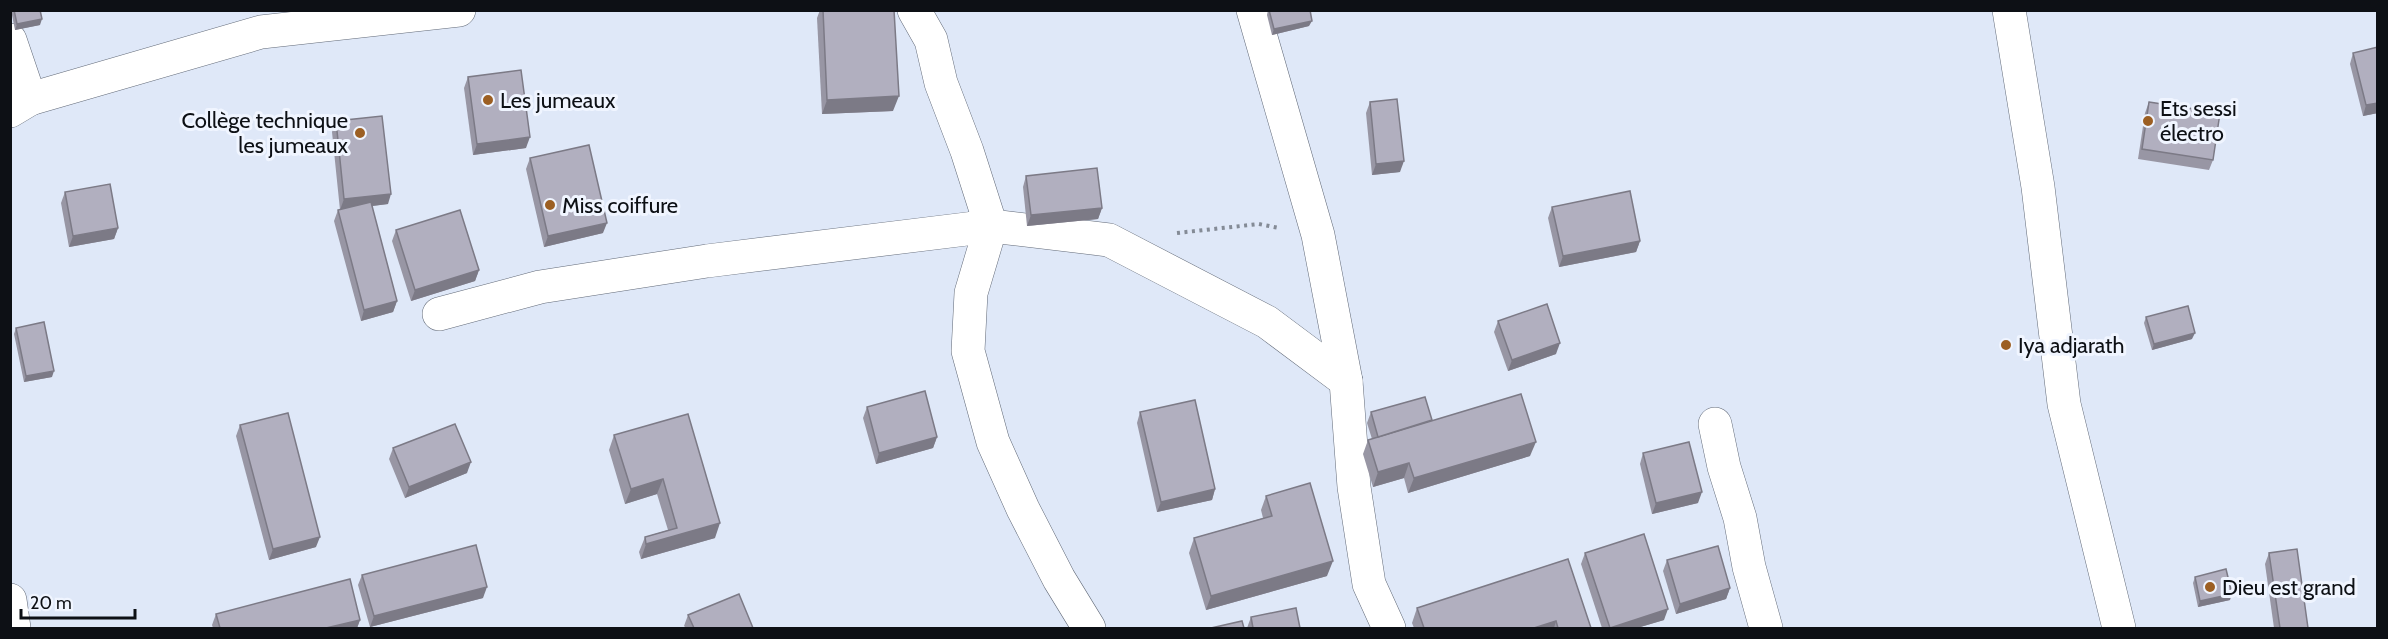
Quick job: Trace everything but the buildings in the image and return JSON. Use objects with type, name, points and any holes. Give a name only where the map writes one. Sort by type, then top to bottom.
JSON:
[{"type":"street","points":[[10,40],[20,105],[261,32],[459,10]]},
{"type":"street","points":[[914,10],[931,40],[941,83],[967,151],[991,226],[971,292],[968,351],[993,442],[1023,509],[1059,579],[1089,628]]},
{"type":"street","points":[[1253,10],[1318,235],[1346,381],[1354,487],[1369,584],[1389,628]]},
{"type":"street","points":[[2009,10],[2038,187],[2064,404],[2119,628]]},
{"type":"street","points":[[439,314],[540,287],[707,261],[991,226],[1109,240],[1267,322],[1346,381]]},
{"type":"street","points":[[1715,424],[1766,628]]},
{"type":"street","points":[[10,600],[14,628]]},
{"type":"path","points":[[1167,234],[1259,224],[1318,235]]},
{"type":"place","name":"Les jumeaux","points":[[488,100]]},
{"type":"place","name":"Ets sessi électro","points":[[2148,121]]},
{"type":"place","name":"Collège technique les jumeaux","points":[[360,133]]},
{"type":"place","name":"Miss coiffure","points":[[550,205]]},
{"type":"place","name":"Iya adjarath","points":[[2006,345]]},
{"type":"place","name":"Dieu est grand","points":[[2210,587]]}]
